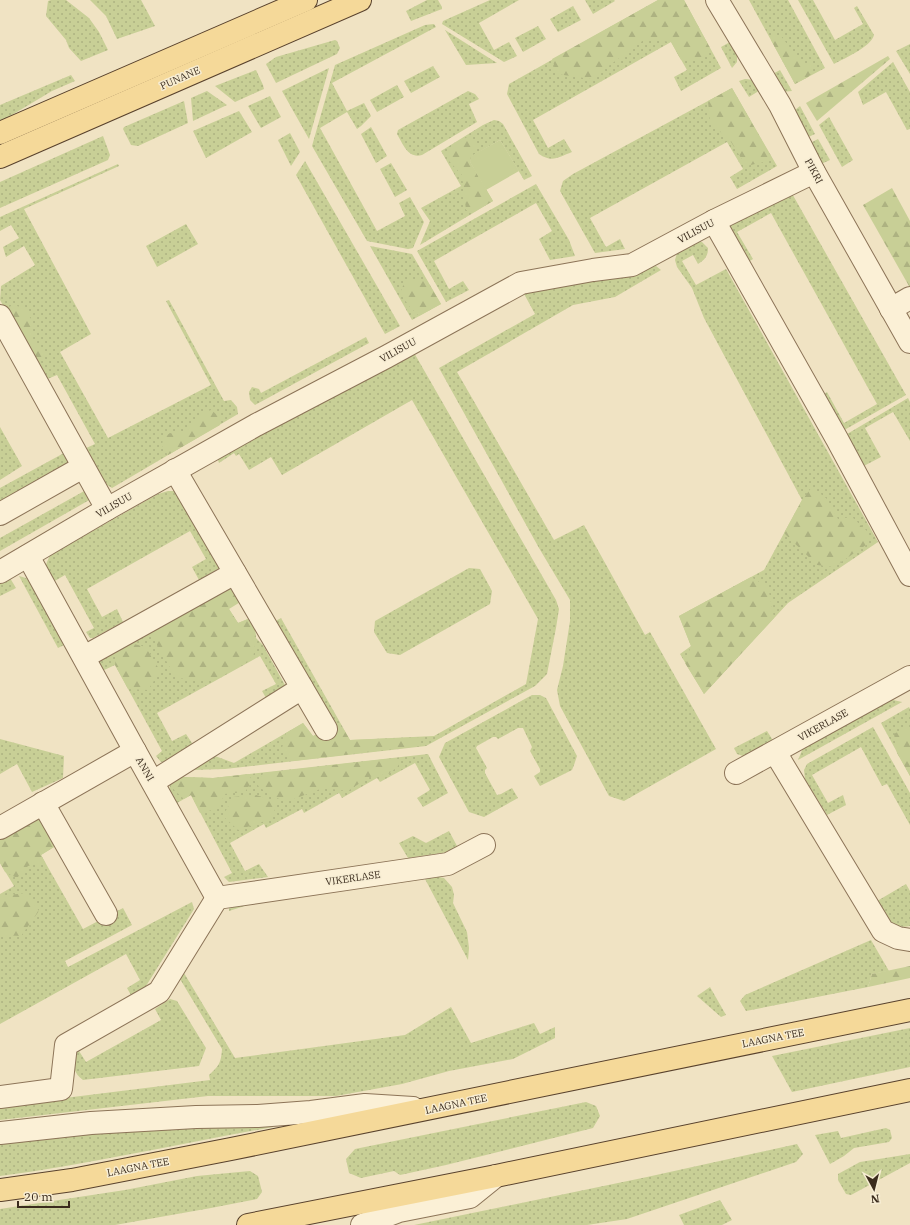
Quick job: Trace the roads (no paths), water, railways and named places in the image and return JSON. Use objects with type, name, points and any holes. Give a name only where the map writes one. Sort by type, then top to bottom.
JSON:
[{"type":"main road","points":[[0,133],[306,0]]},
{"type":"main road","name":"PUNANE","points":[[0,157],[360,0]]},
{"type":"main road","name":"LAAGNA TEE","points":[[0,1190],[72,1180],[429,1109],[670,1058],[910,1010]]},
{"type":"main road","points":[[248,1225],[496,1176],[910,1090]]},
{"type":"street","name":"PIKRI","points":[[717,0],[780,105],[814,172],[910,342]]},
{"type":"street","name":"VILISUU","points":[[0,572],[256,424],[386,357],[521,283],[593,270],[632,265],[814,172]]},
{"type":"street","points":[[714,222],[836,439],[910,575]]},
{"type":"street","points":[[891,309],[910,298]]},
{"type":"street","points":[[0,316],[107,509]]},
{"type":"street","points":[[0,514],[83,467]]},
{"type":"street","points":[[175,470],[326,729]]},
{"type":"street","name":"ANNI","points":[[28,556],[217,898]]},
{"type":"street","points":[[84,657],[235,573]]},
{"type":"street","name":"VIKERLASE","points":[[736,773],[908,683]]},
{"type":"street","points":[[153,782],[302,688]]},
{"type":"street","points":[[0,828],[135,751]]},
{"type":"street","points":[[775,752],[883,931],[898,938],[910,940]]},
{"type":"street","points":[[43,803],[106,914]]},
{"type":"street","name":"VIKERLASE","points":[[217,898],[448,864],[484,845]]},
{"type":"street","points":[[0,1097],[61,1089],[66,1045],[159,992],[217,898]]},
{"type":"street","points":[[0,1134],[91,1124],[196,1117],[258,1116],[311,1112],[365,1105],[429,1109]]},
{"type":"street","points":[[362,1225],[399,1211],[470,1197],[496,1176]]}]
